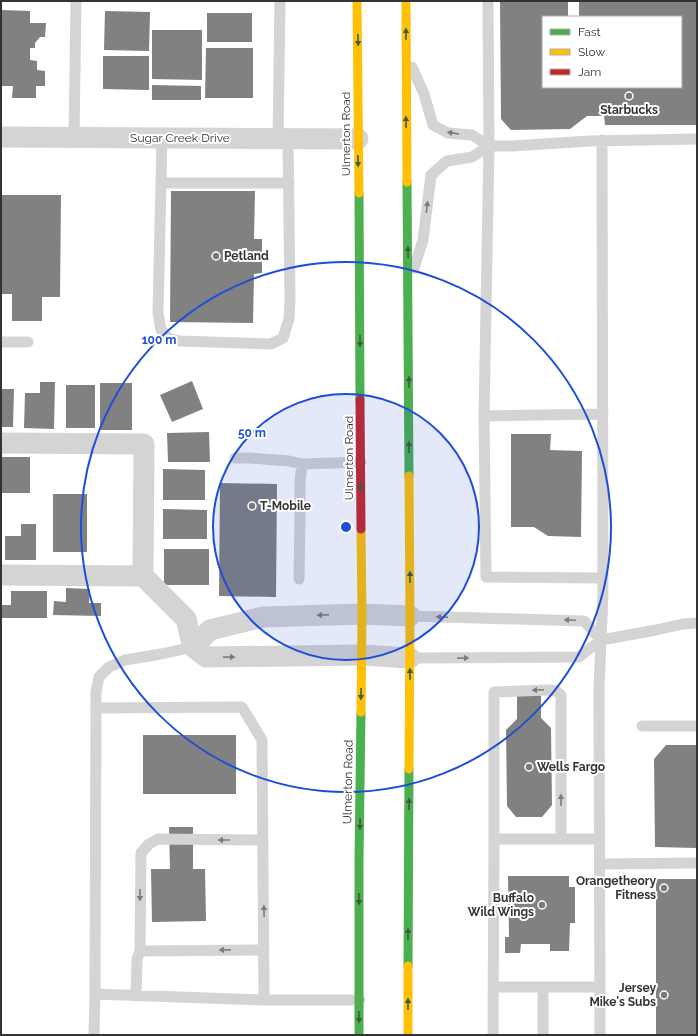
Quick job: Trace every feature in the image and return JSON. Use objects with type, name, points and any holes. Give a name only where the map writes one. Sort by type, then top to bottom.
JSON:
[{"type":"main road","name":"Ulmerton Road","points":[[357,1],[362,614],[359,860],[359,1035]]},
{"type":"main road","points":[[406,1],[410,616],[408,1035]]},
{"type":"street","name":"Sugar Creek Drive","points":[[1,137],[358,139]]},
{"type":"street","points":[[1,443],[144,444],[143,576]]},
{"type":"street","points":[[1,575],[143,576],[186,619],[193,647],[206,657],[362,655],[410,658]]},
{"type":"street","points":[[193,647],[210,630],[263,617],[362,614],[410,616]]},
{"type":"lane","points":[[74,138],[76,1]]},
{"type":"lane","points":[[162,138],[158,313],[161,330],[168,338],[180,341],[271,344],[283,338],[289,320],[290,300],[289,183],[283,139],[280,1]]},
{"type":"lane","points":[[488,1],[488,146],[484,416],[486,577],[603,578]]},
{"type":"lane","points":[[406,52],[424,94],[433,124],[448,133],[472,135],[488,146]]},
{"type":"lane","points":[[408,285],[423,240],[431,175],[447,161],[472,157],[488,146],[602,140],[697,139]]},
{"type":"lane","points":[[600,1035],[599,688],[603,578],[602,140]]},
{"type":"lane","points":[[161,183],[289,183]]},
{"type":"lane","points":[[1,342],[28,342]]},
{"type":"lane","points":[[484,416],[603,414]]},
{"type":"lane","points":[[235,458],[289,461],[302,464],[361,462]]},
{"type":"lane","points":[[298,579],[300,482],[302,464]]},
{"type":"lane","points":[[410,616],[584,621],[601,640]]},
{"type":"lane","points":[[410,658],[579,657],[601,640],[683,624],[697,623]]},
{"type":"lane","points":[[94,1035],[96,692],[99,677],[108,667],[125,660],[193,647]]},
{"type":"lane","points":[[493,1035],[494,692],[548,690],[556,691],[561,695],[561,839]]},
{"type":"lane","points":[[96,708],[242,707],[262,740],[264,1000]]},
{"type":"lane","points":[[642,726],[697,726]]},
{"type":"lane","points":[[136,996],[137,959],[140,951],[141,853],[149,844],[158,839],[263,840]]},
{"type":"lane","points":[[494,839],[599,840]]},
{"type":"lane","points":[[599,864],[697,863]]},
{"type":"lane","points":[[140,951],[264,950]]},
{"type":"lane","points":[[494,987],[600,987]]},
{"type":"lane","points":[[543,1035],[544,987]]},
{"type":"lane","points":[[95,994],[264,1000],[360,1000]]},
{"type":"building","points":[[500,1],[568,1],[568,16],[542,16],[542,88],[682,88],[682,16],[579,16],[579,1],[697,1],[697,125],[605,125],[604,116],[587,116],[570,129],[511,130],[501,119]]},
{"type":"building","points":[[1,10],[30,11],[30,23],[46,23],[45,37],[40,37],[35,43],[35,48],[30,48],[30,60],[37,61],[37,70],[45,71],[45,86],[36,86],[36,98],[12,98],[13,86],[1,86]]},
{"type":"building","points":[[105,11],[150,12],[149,51],[104,50]]},
{"type":"building","points":[[207,13],[252,13],[252,42],[207,42]]},
{"type":"building","points":[[152,30],[202,30],[202,80],[152,79]]},
{"type":"building","points":[[206,48],[253,48],[253,98],[205,98]]},
{"type":"building","points":[[103,56],[149,56],[149,90],[103,89]]},
{"type":"building","points":[[152,85],[201,86],[201,100],[152,100]]},
{"type":"building","name":"Petland","points":[[171,191],[255,191],[254,239],[262,239],[262,273],[254,274],[253,323],[170,322]]},
{"type":"building","points":[[1,195],[61,195],[60,297],[42,297],[42,321],[12,321],[12,294],[1,294]]},
{"type":"building","points":[[192,381],[203,409],[172,422],[160,395]]},
{"type":"building","points":[[40,382],[55,382],[54,429],[24,428],[25,393],[40,393]]},
{"type":"building","points":[[100,383],[132,383],[132,430],[100,430]]},
{"type":"building","points":[[66,385],[95,385],[95,428],[66,428]]},
{"type":"building","points":[[1,389],[14,389],[13,427],[1,427]]},
{"type":"building","points":[[209,432],[210,462],[168,462],[167,433]]},
{"type":"building","points":[[511,434],[551,434],[550,450],[582,451],[581,537],[548,536],[534,527],[511,527]]},
{"type":"building","points":[[2,457],[30,457],[30,493],[2,493]]},
{"type":"building","points":[[163,469],[205,470],[205,500],[163,500]]},
{"type":"building","points":[[220,483],[277,484],[276,597],[219,596]]},
{"type":"building","points":[[53,494],[87,494],[87,552],[53,552]]},
{"type":"building","points":[[163,509],[207,510],[207,539],[163,539]]},
{"type":"building","points":[[21,524],[36,524],[36,560],[5,560],[5,536],[21,536]]},
{"type":"building","points":[[164,549],[209,549],[209,585],[164,585]]},
{"type":"building","points":[[66,588],[90,589],[89,603],[101,603],[101,616],[53,615],[54,601],[66,602]]},
{"type":"building","points":[[11,591],[47,591],[47,618],[1,618],[1,605],[11,605]]},
{"type":"building","name":"Wells Fargo","points":[[541,692],[541,718],[551,728],[552,805],[542,817],[516,817],[507,806],[506,730],[517,719],[517,693]]},
{"type":"building","points":[[143,735],[236,735],[236,794],[143,794]]},
{"type":"building","points":[[666,745],[697,745],[697,848],[655,847],[654,759]]},
{"type":"building","points":[[169,827],[193,827],[193,869],[205,869],[206,921],[152,922],[151,869],[170,869]]},
{"type":"building","name":"Buffalo Wild Wings","points":[[508,876],[569,876],[569,887],[575,887],[575,923],[570,923],[569,951],[550,951],[550,944],[521,944],[520,953],[505,953],[505,937],[509,937]]},
{"type":"building","points":[[656,879],[697,879],[697,1035],[656,1035]]},
{"type":"traffic: fast","points":[[407,182],[409,476]]},
{"type":"traffic: fast","points":[[359,193],[360,400]]},
{"type":"traffic: fast","points":[[359,1035],[361,712]]},
{"type":"traffic: fast","points":[[408,966],[409,769]]},
{"type":"traffic: slow","points":[[357,1],[359,193]]},
{"type":"traffic: slow","points":[[406,1],[407,182]]},
{"type":"traffic: slow","points":[[409,476],[409,769]]},
{"type":"traffic: slow","points":[[361,529],[361,712]]},
{"type":"traffic: slow","points":[[408,966],[408,1035]]},
{"type":"traffic: jam","points":[[360,400],[361,529]]},
{"type":"place","name":"Starbucks","points":[[629,96]]},
{"type":"place","name":"Petland","points":[[216,256]]},
{"type":"place","name":"T-Mobile","points":[[252,506]]},
{"type":"place","name":"Wells Fargo","points":[[529,767]]},
{"type":"place","name":"Orangetheory Fitness","points":[[664,888]]},
{"type":"place","name":"Buffalo Wild Wings","points":[[542,905]]},
{"type":"place","name":"Jersey Mike's Subs","points":[[664,995]]}]
